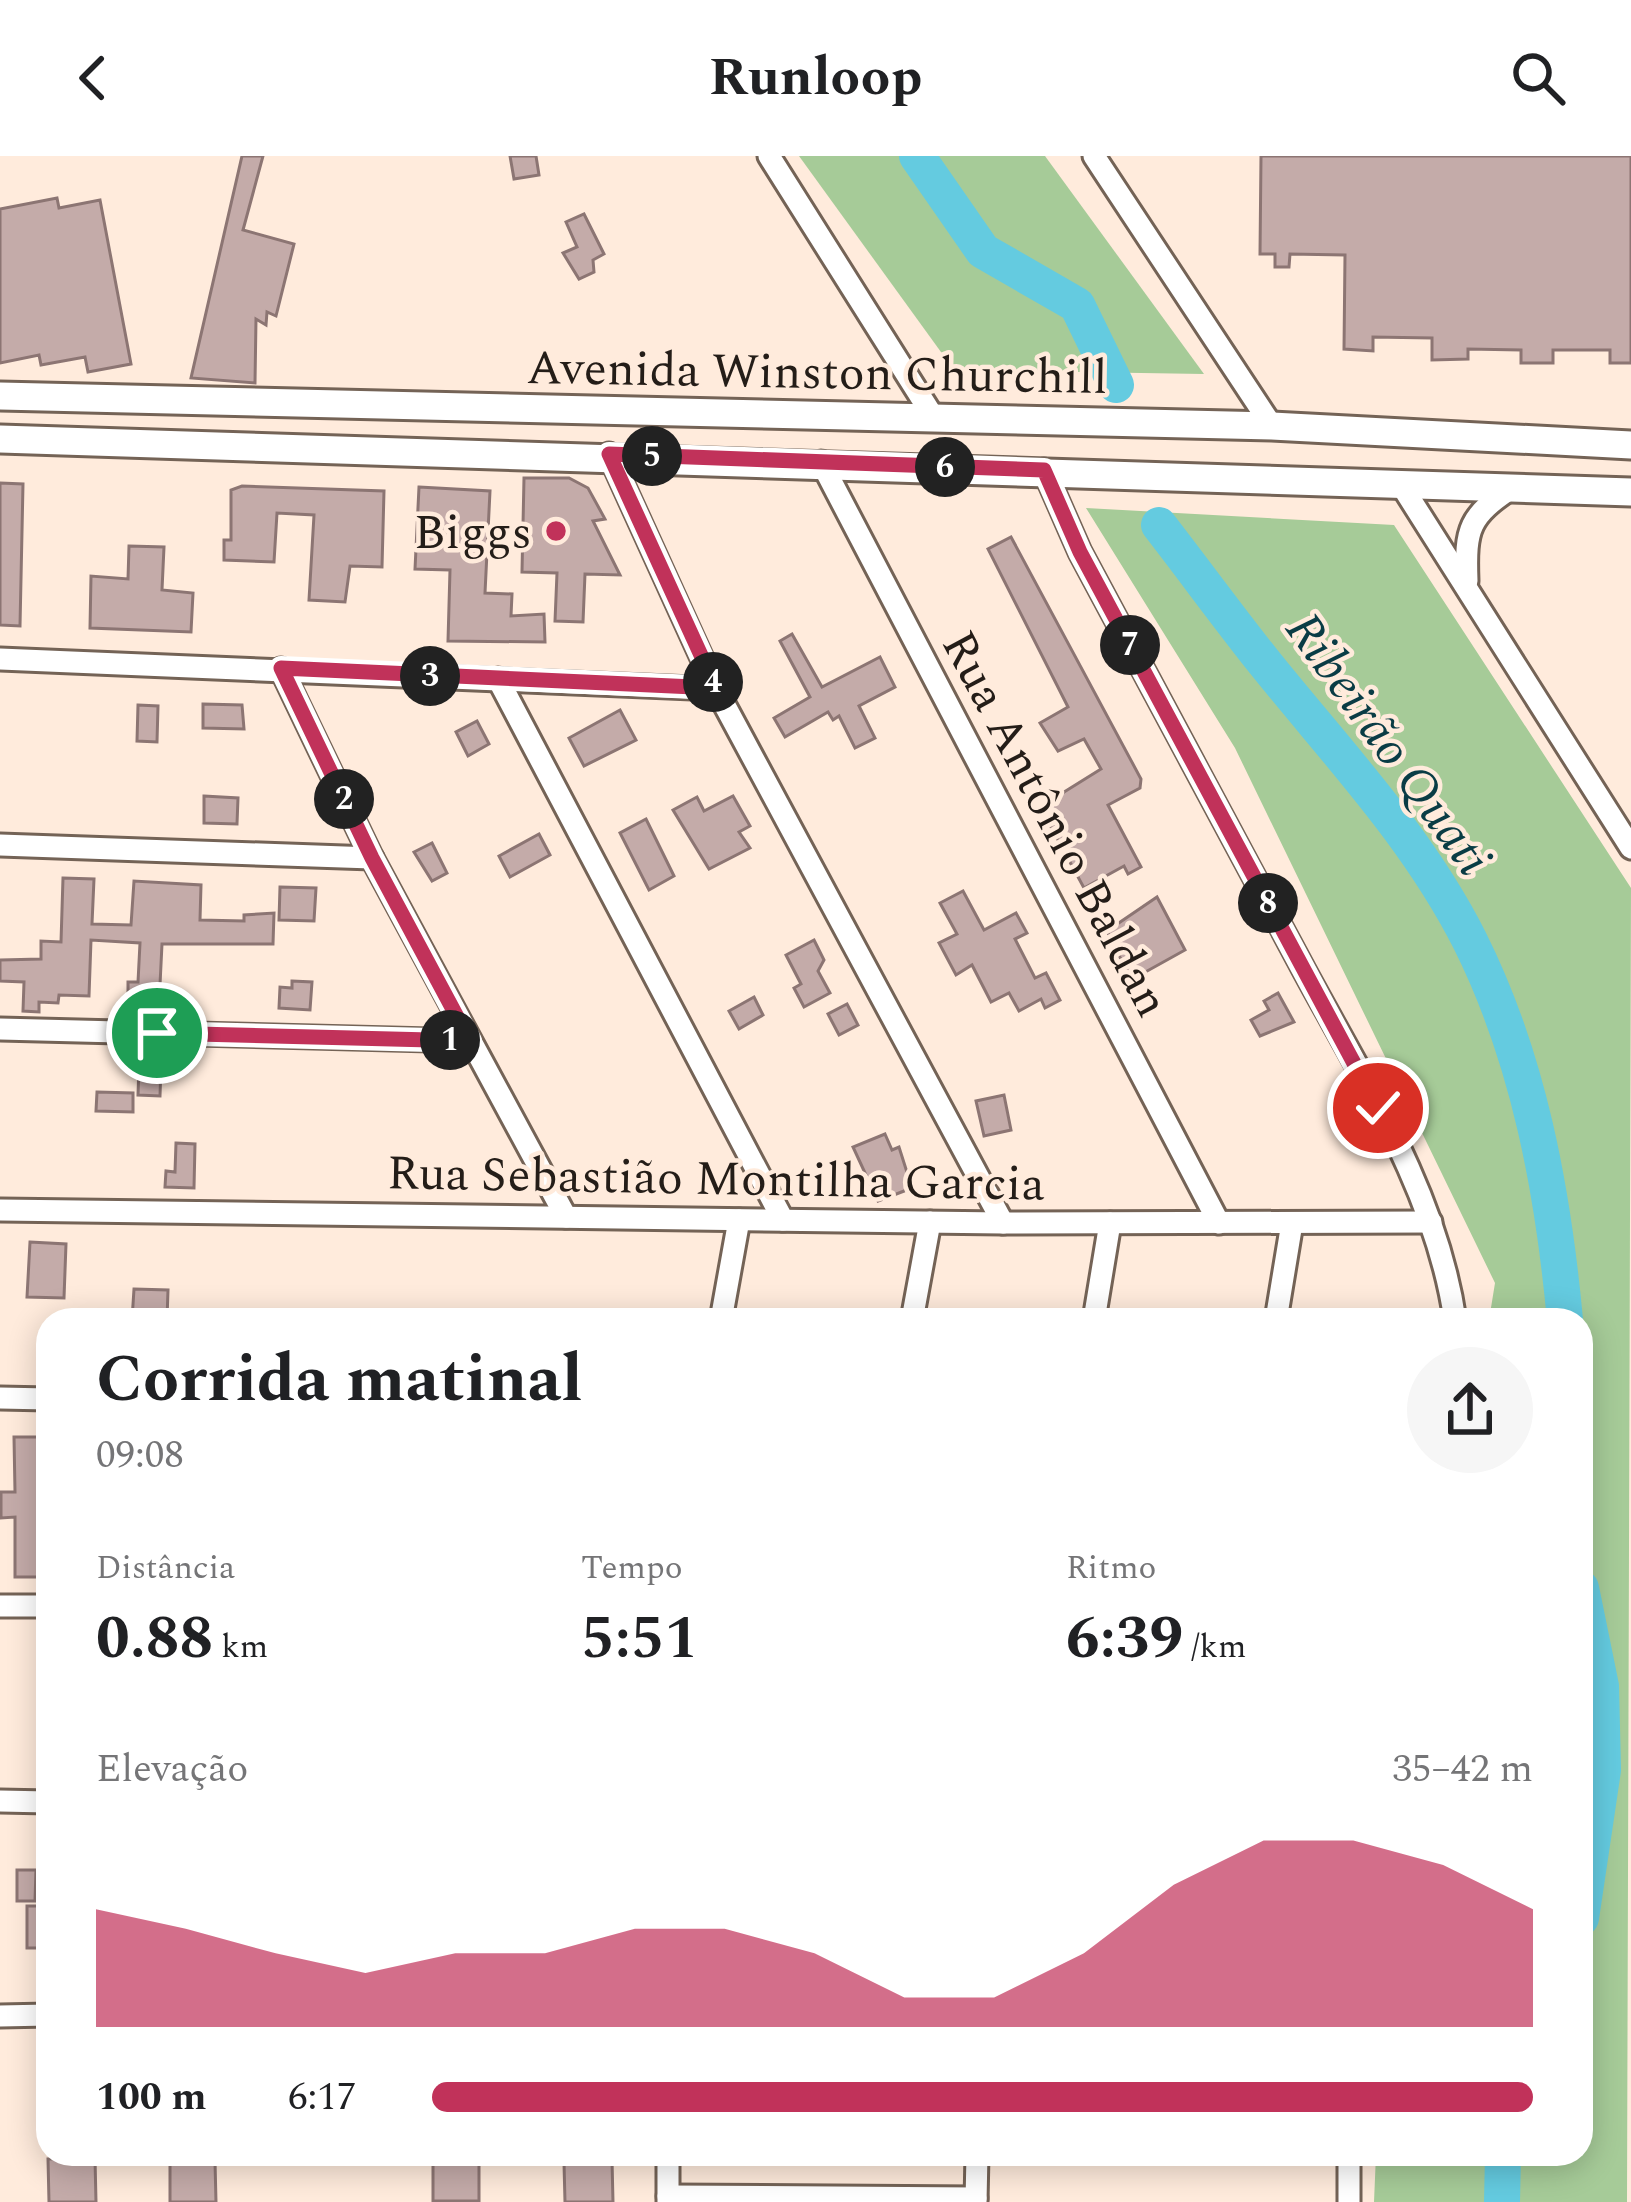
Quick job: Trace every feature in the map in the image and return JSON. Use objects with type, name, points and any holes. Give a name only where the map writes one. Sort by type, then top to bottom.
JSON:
[{"type":"main road","name":"Avenida Winston Churchill","points":[[0,396],[1272,425],[1631,445]]},
{"type":"main road","points":[[609,454],[613,440],[645,413]]},
{"type":"main road","name":"Avenida Winston Churchill","points":[[0,439],[609,454],[1631,492]]},
{"type":"street","points":[[769,156],[934,418]]},
{"type":"street","points":[[1094,156],[1272,425]]},
{"type":"street","points":[[609,454],[716,688],[1003,1223]]},
{"type":"street","name":"Rua Antônio Baldan","points":[[820,462],[1219,1223]]},
{"type":"street","points":[[1044,470],[1080,552],[1378,1108],[1430,1222],[1449,1277],[1453,1308]]},
{"type":"street","points":[[1400,483],[1467,582],[1631,848]]},
{"type":"street","points":[[1467,582],[1466,543],[1477,511],[1514,487]]},
{"type":"street","points":[[0,659],[716,688]]},
{"type":"street","points":[[281,668],[372,858],[566,1217]]},
{"type":"street","points":[[498,679],[783,1220]]},
{"type":"street","points":[[0,845],[372,858]]},
{"type":"street","points":[[0,1029],[470,1041]]},
{"type":"street","name":"Rua Sebastião Montilha Garcia","points":[[0,1210],[1003,1223],[1430,1222]]},
{"type":"street","points":[[723,1308],[739,1220]]},
{"type":"street","points":[[914,1308],[930,1222]]},
{"type":"street","points":[[1096,1308],[1110,1223]]},
{"type":"street","points":[[1278,1308],[1292,1223]]},
{"type":"street","points":[[0,1398],[36,1399]]},
{"type":"street","points":[[0,1606],[36,1606]]},
{"type":"street","points":[[0,1802],[36,1802]]},
{"type":"street","points":[[0,2016],[36,2015]]},
{"type":"street","points":[[668,2166],[668,2199],[854,2200],[976,2200],[976,2166]]},
{"type":"street","points":[[1349,2166],[1349,2202]]},
{"type":"green space","points":[[799,156],[1045,156],[1204,374],[954,370]]},
{"type":"green space","points":[[1086,508],[1394,525],[1631,888],[1627,2202],[1374,2202],[1376,2166],[1593,2166],[1593,1308],[1491,1308],[1495,1283],[1235,748]]},
{"type":"building","points":[[242,156],[263,156],[243,230],[294,244],[276,316],[267,312],[266,325],[256,319],[255,383],[191,378]]},
{"type":"building","points":[[510,156],[536,156],[539,175],[514,179]]},
{"type":"building","points":[[1261,156],[1631,156],[1631,363],[1610,363],[1610,350],[1553,350],[1553,363],[1521,363],[1521,350],[1468,349],[1468,359],[1432,360],[1432,338],[1373,337],[1373,351],[1344,349],[1345,255],[1290,254],[1289,267],[1275,267],[1275,254],[1260,254]]},
{"type":"building","points":[[57,198],[59,208],[100,200],[131,364],[88,372],[85,357],[41,365],[39,355],[0,363],[0,209]]},
{"type":"building","points":[[584,214],[604,254],[593,260],[594,272],[579,279],[563,253],[577,247],[566,222]]},
{"type":"building","name":"Biggs","points":[[524,478],[569,478],[588,488],[605,519],[593,521],[620,575],[585,574],[583,622],[555,621],[557,573],[522,572]]},
{"type":"building","points":[[0,483],[23,484],[20,626],[0,625]]},
{"type":"building","points":[[242,486],[384,491],[382,567],[350,566],[345,602],[309,600],[314,515],[277,513],[274,562],[224,560],[224,540],[231,540],[231,490]]},
{"type":"building","points":[[419,487],[490,491],[485,593],[512,594],[511,616],[544,614],[545,642],[448,641],[450,570],[415,569]]},
{"type":"building","points":[[1011,537],[1141,779],[1140,788],[1108,805],[1141,867],[1128,874],[1124,866],[1084,888],[1040,807],[1101,769],[1084,739],[1058,751],[1040,723],[1068,707],[988,549]]},
{"type":"building","points":[[129,546],[164,547],[162,590],[193,593],[191,632],[90,628],[91,576],[128,579]]},
{"type":"building","points":[[792,634],[822,687],[880,657],[895,687],[859,706],[875,738],[855,748],[839,716],[833,720],[828,712],[785,737],[774,718],[810,697],[780,641]]},
{"type":"building","points":[[203,704],[242,705],[244,729],[203,728]]},
{"type":"building","points":[[138,705],[158,706],[157,742],[137,741]]},
{"type":"building","points":[[620,710],[636,740],[584,766],[569,738]]},
{"type":"building","points":[[477,721],[489,744],[468,756],[456,732]]},
{"type":"building","points":[[204,796],[238,798],[237,824],[204,823]]},
{"type":"building","points":[[733,796],[750,826],[739,832],[750,848],[709,869],[673,810],[697,797],[704,811]]},
{"type":"building","points":[[646,819],[674,876],[649,890],[620,833]]},
{"type":"building","points":[[539,834],[550,855],[510,877],[499,856]]},
{"type":"building","points":[[432,843],[447,873],[432,881],[414,852]]},
{"type":"building","points":[[63,878],[94,879],[92,924],[131,925],[134,881],[201,885],[200,920],[244,921],[244,915],[274,913],[273,944],[162,944],[159,1005],[128,1004],[128,982],[138,982],[140,943],[91,940],[89,996],[59,995],[58,1003],[39,1002],[39,1012],[23,1011],[24,982],[0,981],[0,960],[41,959],[41,941],[61,942]]},
{"type":"building","points":[[280,887],[316,888],[314,921],[279,920]]},
{"type":"building","points":[[963,891],[984,930],[1016,913],[1027,933],[1015,939],[1035,978],[1046,973],[1060,1000],[1045,1008],[1041,999],[1019,1011],[1009,993],[991,1002],[972,965],[956,975],[939,943],[957,934],[940,903]]},
{"type":"building","points":[[1157,897],[1185,950],[1131,980],[1107,931]]},
{"type":"building","points":[[814,940],[824,960],[818,971],[830,993],[804,1007],[794,988],[801,984],[786,955]]},
{"type":"building","points":[[292,981],[312,982],[310,1010],[279,1008],[280,987],[292,988]]},
{"type":"building","points":[[1278,993],[1294,1022],[1260,1036],[1251,1020],[1269,1010],[1264,1001]]},
{"type":"building","points":[[754,997],[763,1015],[739,1029],[729,1011]]},
{"type":"building","points":[[847,1004],[858,1025],[839,1035],[828,1014]]},
{"type":"building","points":[[139,1065],[161,1066],[160,1096],[138,1095]]},
{"type":"building","points":[[97,1092],[133,1093],[133,1112],[96,1111]]},
{"type":"building","points":[[1004,1095],[1011,1130],[984,1136],[976,1101]]},
{"type":"building","points":[[885,1134],[892,1150],[899,1147],[912,1188],[878,1201],[853,1147]]},
{"type":"building","points":[[176,1143],[195,1144],[194,1188],[165,1187],[166,1171],[175,1172]]},
{"type":"building","points":[[30,1242],[66,1244],[64,1298],[27,1297]]},
{"type":"building","points":[[134,1289],[168,1290],[167,1308],[133,1308]]},
{"type":"building","points":[[14,1437],[36,1437],[36,1577],[15,1577],[15,1517],[1,1518],[1,1492],[15,1492]]},
{"type":"building","points":[[17,1870],[36,1870],[35,1901],[17,1901]]},
{"type":"building","points":[[27,1906],[36,1906],[36,1948],[27,1948]]},
{"type":"building","points":[[48,2166],[95,2166],[96,2202],[49,2202]]},
{"type":"building","points":[[170,2166],[215,2166],[216,2202],[170,2202]]},
{"type":"building","points":[[433,2166],[479,2166],[479,2201],[433,2201]]},
{"type":"building","points":[[564,2166],[612,2166],[613,2202],[565,2202]]},
{"type":"waterway","name":"Ribeirão Quati","points":[[917,156],[983,251],[1077,305],[1116,385]]},
{"type":"waterway","name":"Ribeirão Quati","points":[[1159,525],[1401,831],[1470,941],[1508,1032],[1535,1126],[1564,1308]]},
{"type":"waterway","name":"Ribeirão Quati","points":[[1593,1647],[1601,1686],[1603,1770],[1593,1837]]},
{"type":"waterway","name":"Ribeirão Quati","points":[[1502,2202],[1503,2166]]},
{"type":"place","name":"Biggs","points":[[556,531]]},
{"type":"route","points":[[157,1033],[470,1041],[372,858],[281,668],[716,688],[609,454],[1044,470],[1080,552],[1378,1108]]}]
